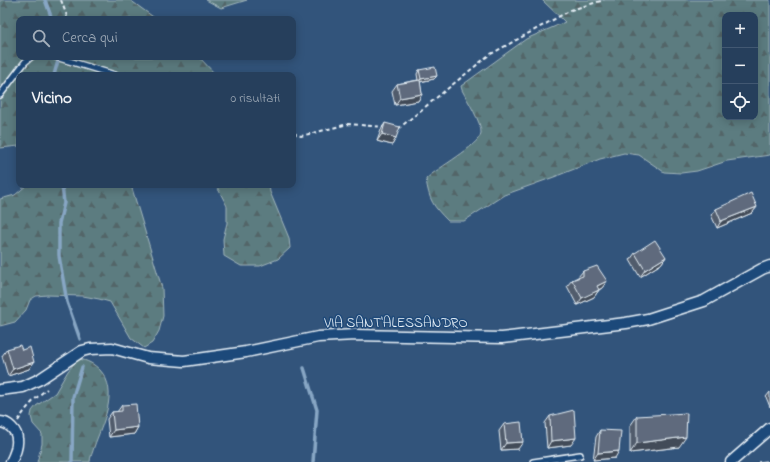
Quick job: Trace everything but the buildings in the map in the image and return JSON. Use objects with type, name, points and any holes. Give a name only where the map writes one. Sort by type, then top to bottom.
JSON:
[{"type":"street","name":"VIA SANT'ALESSANDRO","points":[[0,390],[23,387],[40,379],[82,351],[90,349],[112,348],[148,358],[184,361],[246,352],[318,337],[355,335],[502,338],[626,323],[704,301],[770,266]]},
{"type":"street","points":[[0,422],[4,422],[13,428],[17,439],[12,462]]},
{"type":"street","points":[[731,462],[770,428]]},
{"type":"lane","points":[[17,72],[27,60]]},
{"type":"lane","points":[[66,60],[105,72]]},
{"type":"lane","points":[[0,95],[16,74]]},
{"type":"lane","points":[[533,462],[580,455]]},
{"type":"path","points":[[61,0],[67,16]]},
{"type":"path","points":[[392,128],[399,129],[489,55],[572,10],[604,0]]},
{"type":"path","points":[[296,135],[301,136],[348,124],[384,127]]},
{"type":"path","points":[[13,428],[26,409],[50,386]]},
{"type":"green space","points":[[0,0],[130,0],[152,16],[16,16],[16,60],[202,60],[213,72],[16,72],[16,146],[0,148]]},
{"type":"green space","points":[[206,0],[247,0],[221,8]]},
{"type":"green space","points":[[542,0],[770,0],[770,155],[727,161],[697,171],[681,173],[664,172],[639,155],[624,153],[600,159],[504,195],[464,221],[448,221],[432,202],[426,179],[466,150],[479,138],[481,133],[477,118],[461,86],[526,39],[565,22]]},
{"type":"green space","points":[[23,188],[132,188],[162,288],[163,316],[159,331],[152,343],[144,348],[131,338],[110,302],[83,296],[36,296],[30,300],[26,310],[15,322],[0,326],[0,199],[15,195]]},
{"type":"green space","points":[[218,188],[269,188],[289,238],[290,248],[278,259],[260,266],[241,266],[224,256],[223,239],[227,223],[227,206]]},
{"type":"green space","points":[[78,359],[90,363],[100,370],[106,379],[109,388],[108,408],[90,458],[90,462],[37,462],[42,444],[42,434],[33,424],[31,416],[32,411],[36,406],[55,393],[68,371]]},
{"type":"waterway","points":[[45,0],[51,16]]},
{"type":"waterway","points":[[55,72],[58,60]]},
{"type":"waterway","points":[[62,188],[64,203],[59,223],[59,256],[67,302],[80,339]]},
{"type":"waterway","points":[[72,462],[73,397],[82,367]]},
{"type":"waterway","points":[[304,368],[317,410],[313,462]]}]
